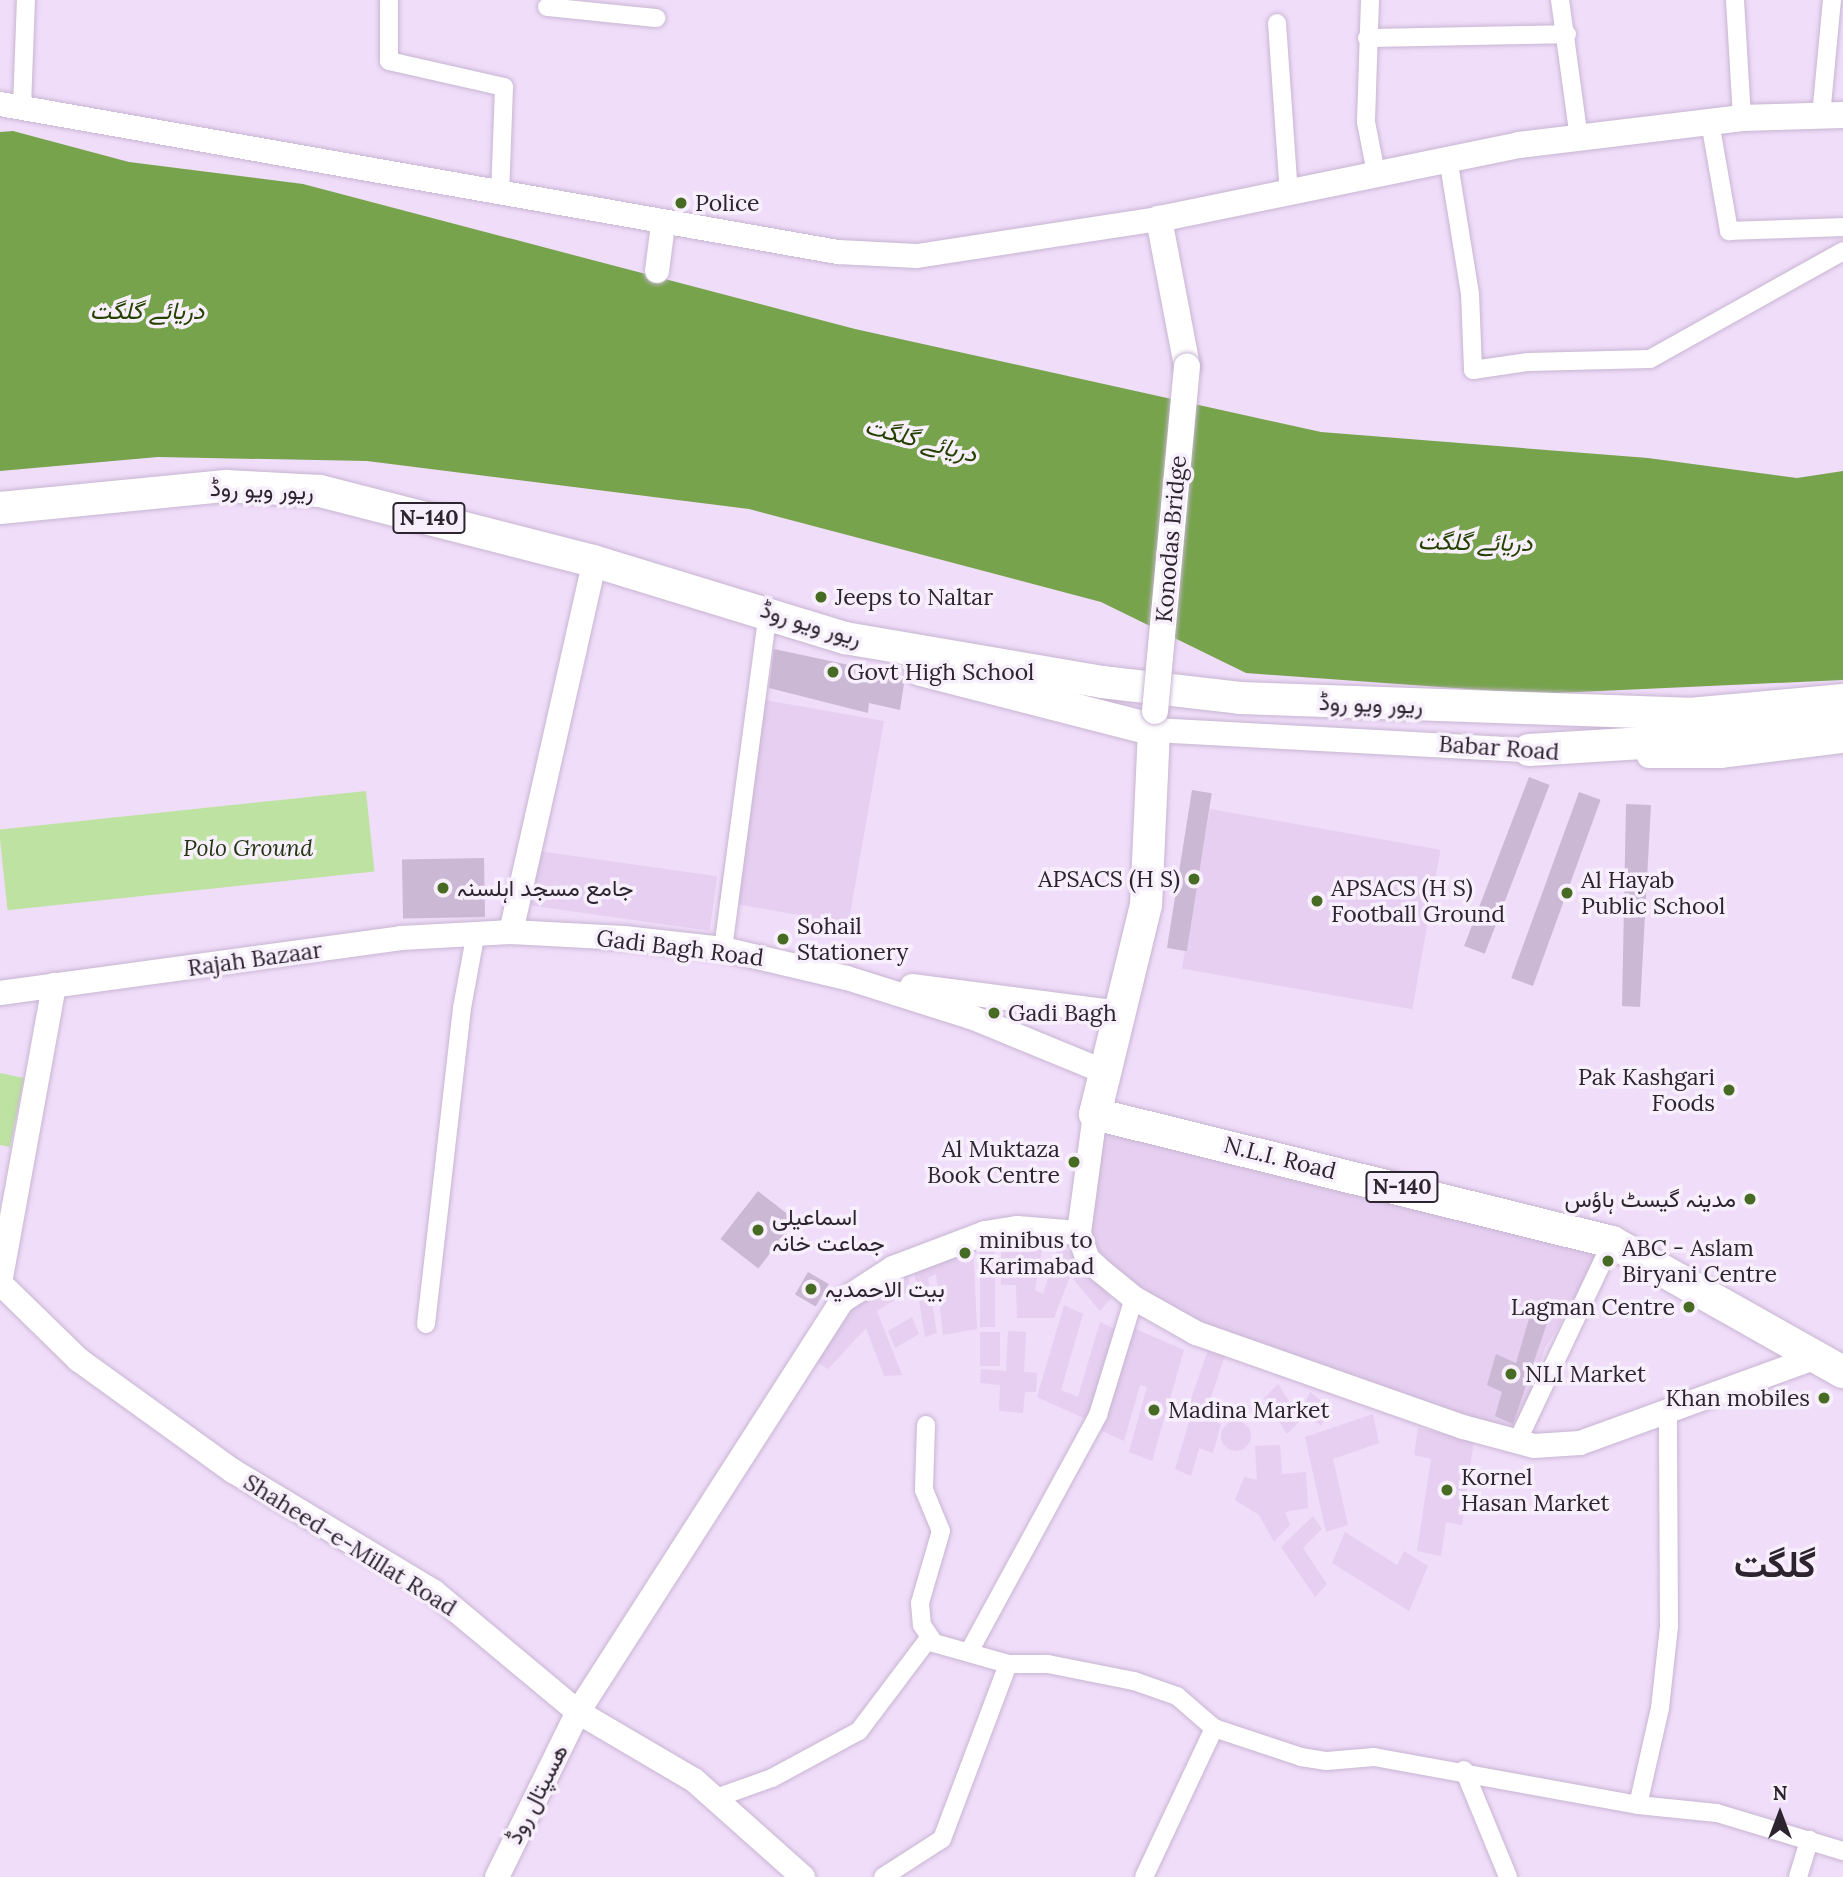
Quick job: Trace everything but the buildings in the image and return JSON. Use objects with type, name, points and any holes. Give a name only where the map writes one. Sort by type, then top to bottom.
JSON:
[{"type":"highway","name":"ریور ویو روڈ","points":[[0,508],[226,486],[320,491],[768,610],[845,638],[1102,682],[1240,698],[1676,714],[1843,700]]},
{"type":"highway","name":"N-140","points":[[845,638],[878,658],[1155,720]]},
{"type":"highway","points":[[1530,750],[1744,737],[1798,730],[1843,716]]},
{"type":"highway","points":[[1095,1114],[1146,905],[1155,720]]},
{"type":"highway","name":"N.L.I. Road","points":[[1095,1114],[1612,1242],[1697,1293],[1830,1365]]},
{"type":"main road","points":[[11,105],[663,225],[838,252],[917,256],[1159,219],[1377,178],[1448,158],[1578,138],[1742,118],[1832,115]]},
{"type":"main road","name":"Konodas Bridge","points":[[1155,720],[1187,366],[1159,219]]},
{"type":"main road","points":[[657,271],[663,225]]},
{"type":"main road","points":[[511,932],[591,578]]},
{"type":"main road","name":"Babar Road","points":[[1155,720],[1530,750],[1720,756],[1843,741]]},
{"type":"main road","name":"Rajah Bazaar","points":[[0,993],[476,932],[511,932]]},
{"type":"main road","name":"Gadi Bagh Road","points":[[511,932],[723,949],[974,1006],[1119,1013]]},
{"type":"main road","points":[[0,1283],[54,985]]},
{"type":"main road","name":"Gadi Bagh Road","points":[[974,1006],[1105,1072]]},
{"type":"main road","points":[[1095,1114],[1079,1233],[1087,1258],[1134,1298],[1196,1333],[1517,1442],[1548,1447],[1580,1443],[1830,1365]]},
{"type":"main road","name":"ھسپتال روڈ","points":[[497,1877],[579,1712],[842,1301],[894,1268],[985,1233],[1017,1228],[1079,1233]]},
{"type":"main road","name":"Shaheed-e-Millat Road","points":[[0,1283],[79,1360],[233,1471],[435,1592],[579,1712],[716,1798],[803,1877]]},
{"type":"street","points":[[11,105],[26,0]]},
{"type":"street","points":[[389,0],[389,61],[504,87],[500,194]]},
{"type":"street","points":[[1370,0],[1366,122],[1377,178]]},
{"type":"street","points":[[1560,0],[1567,34],[1578,138]]},
{"type":"street","points":[[1735,0],[1742,118]]},
{"type":"street","points":[[1832,0],[1832,115]]},
{"type":"street","points":[[547,7],[656,18]]},
{"type":"street","points":[[1277,23],[1289,193]]},
{"type":"street","points":[[1367,38],[1567,34]]},
{"type":"street","points":[[1710,122],[1730,231],[1843,227]]},
{"type":"street","points":[[1448,158],[1470,295],[1473,370],[1528,362],[1650,359],[1843,251]]},
{"type":"street","points":[[723,949],[768,610]]},
{"type":"street","points":[[426,1324],[462,1009],[476,932]]},
{"type":"street","points":[[1517,1442],[1612,1242]]},
{"type":"street","points":[[970,1650],[1098,1415],[1134,1298]]},
{"type":"street","points":[[1638,1805],[1660,1708],[1669,1626],[1668,1414]]},
{"type":"street","points":[[926,1425],[924,1490],[941,1531],[919,1603],[929,1638]]},
{"type":"street","points":[[929,1638],[1008,1664],[1048,1664],[1134,1681],[1177,1696],[1214,1728],[1327,1762],[1360,1756],[1464,1770],[1638,1805],[1717,1813],[1843,1851]]},
{"type":"street","points":[[716,1798],[772,1778],[859,1731],[929,1638]]},
{"type":"street","points":[[883,1877],[942,1839],[1008,1664]]},
{"type":"street","points":[[1144,1877],[1214,1728]]},
{"type":"street","points":[[1464,1770],[1508,1877]]},
{"type":"street","points":[[1798,1877],[1809,1840]]},
{"type":"shaded area","points":[[754,698],[884,721],[848,924],[718,901]]},
{"type":"shaded area","name":"APSACS (H S) Football Ground","points":[[1210,809],[1440,850],[1412,1009],[1182,969]]},
{"type":"shaded area","points":[[538,851],[717,876],[710,931],[530,905]]},
{"type":"shaded area","name":"NLI Market","points":[[1093,1115],[1612,1242],[1545,1348],[1517,1442],[1134,1298],[1079,1233]]},
{"type":"shaded area","points":[[1044,1237],[1035,1290],[1043,1294],[1059,1245],[1077,1258],[1054,1318],[1017,1318],[1016,1285],[1001,1285],[1001,1241]]},
{"type":"shaded area","points":[[980,1240],[995,1240],[995,1327],[980,1327]]},
{"type":"shaded area","points":[[973,1246],[977,1329],[943,1335],[936,1274],[928,1278],[937,1333],[925,1337],[913,1264]]},
{"type":"shaded area","points":[[1083,1266],[1111,1298],[1100,1311],[1073,1279]]},
{"type":"shaded area","points":[[908,1271],[910,1290],[877,1311],[902,1375],[884,1376],[866,1328],[828,1369],[811,1359],[861,1297]]},
{"type":"shaded area","name":"Madina Market","points":[[1064,1305],[1083,1314],[1061,1390],[1078,1397],[1100,1322],[1117,1330],[1090,1421],[1037,1397]]},
{"type":"shaded area","points":[[912,1317],[919,1334],[895,1348],[888,1331]]},
{"type":"shaded area","name":"Madina Market","points":[[1131,1327],[1184,1350],[1152,1461],[1129,1452],[1147,1387],[1140,1385],[1124,1441],[1102,1431]]},
{"type":"shaded area","points":[[1008,1331],[1026,1332],[1024,1372],[1037,1373],[1036,1392],[1025,1392],[1023,1413],[999,1411],[1000,1385],[980,1383],[981,1369],[1006,1371]]},
{"type":"shaded area","points":[[980,1332],[1000,1332],[1000,1366],[980,1366]]},
{"type":"shaded area","points":[[1208,1350],[1225,1356],[1207,1409],[1190,1403]]},
{"type":"shaded area","points":[[1278,1384],[1301,1420],[1287,1434],[1264,1398]]},
{"type":"shaded area","points":[[1310,1392],[1330,1408],[1321,1426],[1301,1411]]},
{"type":"shaded area","points":[[1192,1412],[1221,1424],[1213,1453],[1199,1448],[1191,1476],[1175,1469]]},
{"type":"shaded area","points":[[1373,1414],[1379,1443],[1333,1459],[1348,1525],[1326,1532],[1305,1437]]},
{"type":"shaded area","points":[[1236,1421],[1246,1426],[1251,1436],[1246,1446],[1236,1451],[1226,1446],[1221,1436],[1226,1426]]},
{"type":"shaded area","name":"Kornel Hasan Market","points":[[1418,1428],[1474,1440],[1462,1525],[1446,1522],[1441,1556],[1417,1551],[1431,1459],[1414,1455]]},
{"type":"shaded area","points":[[1280,1445],[1282,1474],[1306,1472],[1308,1508],[1285,1512],[1290,1525],[1274,1542],[1259,1515],[1235,1500],[1244,1477],[1257,1480],[1255,1446]]},
{"type":"shaded area","points":[[1313,1516],[1322,1529],[1303,1548],[1327,1584],[1315,1597],[1281,1547]]},
{"type":"shaded area","name":"Kornel Hasan Market","points":[[1345,1532],[1397,1565],[1404,1551],[1428,1566],[1409,1611],[1332,1563]]},
{"type":"green space","name":"Polo Ground","points":[[366,791],[374,872],[7,910],[0,829]]},
{"type":"green space","points":[[0,1073],[24,1078],[10,1147],[0,1145]]},
{"type":"water","name":"دریائے گلگت","points":[[13,131],[129,162],[303,184],[855,329],[1321,432],[1648,458],[1797,478],[1843,471],[1843,680],[1535,694],[1246,673],[1101,602],[749,509],[367,461],[158,457],[0,471],[0,132]]},
{"type":"place","name":"Police","points":[[681,203]]},
{"type":"place","name":"Jeeps to Naltar","points":[[821,597]]},
{"type":"place","name":"Govt High School","points":[[833,672]]},
{"type":"place","name":"APSACS (H S)","points":[[1194,879]]},
{"type":"place","name":"جامع مسجد اہلسنہ","points":[[443,888]]},
{"type":"place","name":"Al Hayab Public School","points":[[1567,893]]},
{"type":"place","name":"APSACS (H S) Football Ground","points":[[1317,901]]},
{"type":"place","name":"Sohail Stationery","points":[[783,939]]},
{"type":"place","name":"Gadi Bagh","points":[[994,1013]]},
{"type":"place","name":"Pak Kashgari Foods","points":[[1729,1090]]},
{"type":"place","name":"Al Muktaza Book Centre","points":[[1074,1162]]},
{"type":"place","name":"مدینہ گیسٹ ہاؤس","points":[[1750,1199]]},
{"type":"place","name":"اسماعیلی جماعت خانہ","points":[[758,1230]]},
{"type":"place","name":"minibus to Karimabad","points":[[965,1253]]},
{"type":"place","name":"ABC - Aslam Biryani Centre","points":[[1608,1261]]},
{"type":"place","name":"بیت الاحمدیہ","points":[[811,1289]]},
{"type":"place","name":"Lagman Centre","points":[[1689,1307]]},
{"type":"place","name":"NLI Market","points":[[1511,1374]]},
{"type":"place","name":"Khan mobiles","points":[[1824,1398]]},
{"type":"place","name":"Madina Market","points":[[1154,1410]]},
{"type":"place","name":"Kornel Hasan Market","points":[[1447,1490]]},
{"type":"district","name":"گلگت","points":[[1775,1564]]}]
